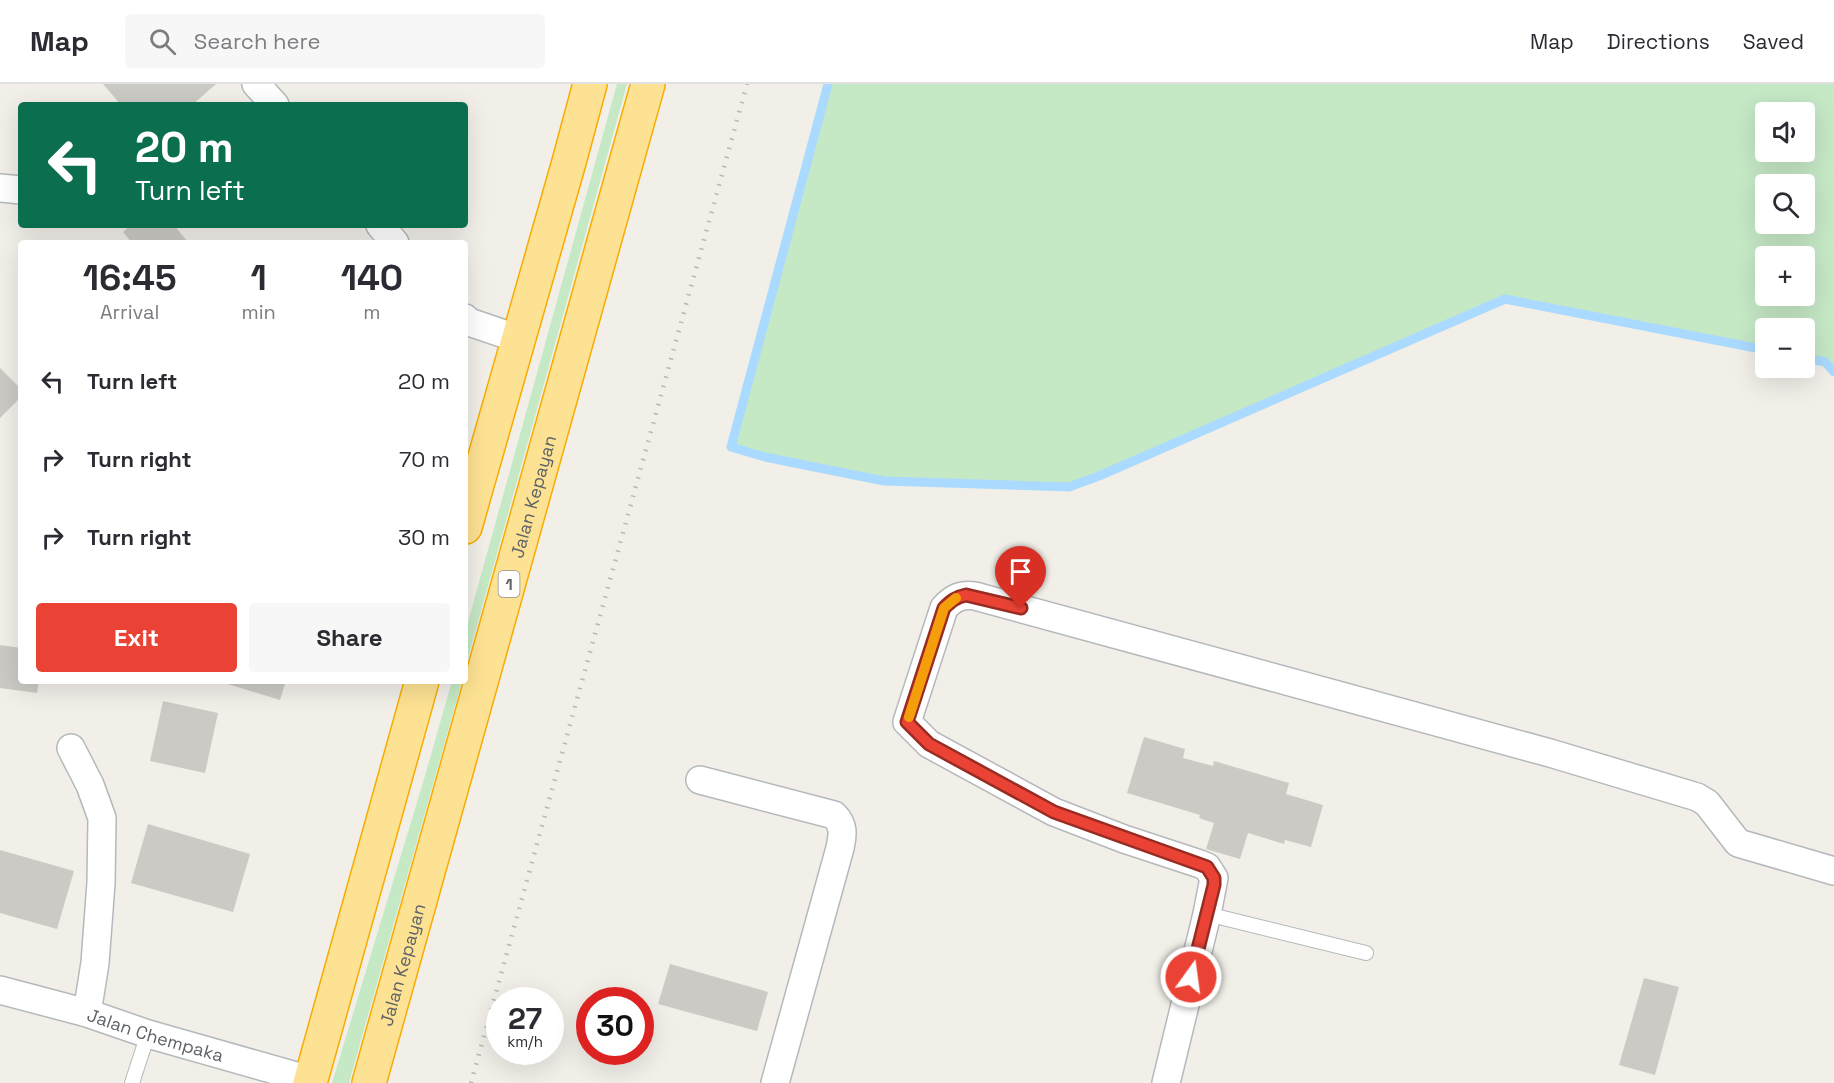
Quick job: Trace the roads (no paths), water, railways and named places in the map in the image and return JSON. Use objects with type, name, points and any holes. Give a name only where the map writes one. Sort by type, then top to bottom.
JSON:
[{"type":"highway","points":[[468,510],[519,339],[590,84]]},
{"type":"highway","name":"Jalan Kepayan","points":[[369,1083],[648,84]]},
{"type":"highway","points":[[310,1082],[421,684]]},
{"type":"street","points":[[256,84],[271,102]]},
{"type":"street","points":[[0,188],[18,190]]},
{"type":"street","points":[[382,228],[392,240]]},
{"type":"street","points":[[468,321],[519,339]]},
{"type":"street","points":[[1166,1083],[1214,878],[1207,867],[1054,812],[929,744],[907,722],[944,608],[957,597],[975,596],[1550,753],[1697,797],[1707,803],[1738,843],[1834,870]]},
{"type":"street","points":[[72,748],[90,785],[102,818],[101,883],[95,963],[87,1013]]},
{"type":"street","points":[[700,780],[834,814],[842,826],[843,835],[840,848],[775,1083]]},
{"type":"street","name":"Jalan Chempaka","points":[[0,990],[87,1013],[148,1034],[310,1082]]},
{"type":"lane","points":[[1207,914],[1366,954]]},
{"type":"lane","points":[[132,1083],[148,1034]]},
{"type":"waterway","points":[[828,84],[731,447],[765,457],[884,481],[1069,487],[1505,299],[1755,348]]},
{"type":"waterway","points":[[1815,360],[1825,362],[1834,372]]},
{"type":"railway","points":[[471,1083],[747,84]]}]
